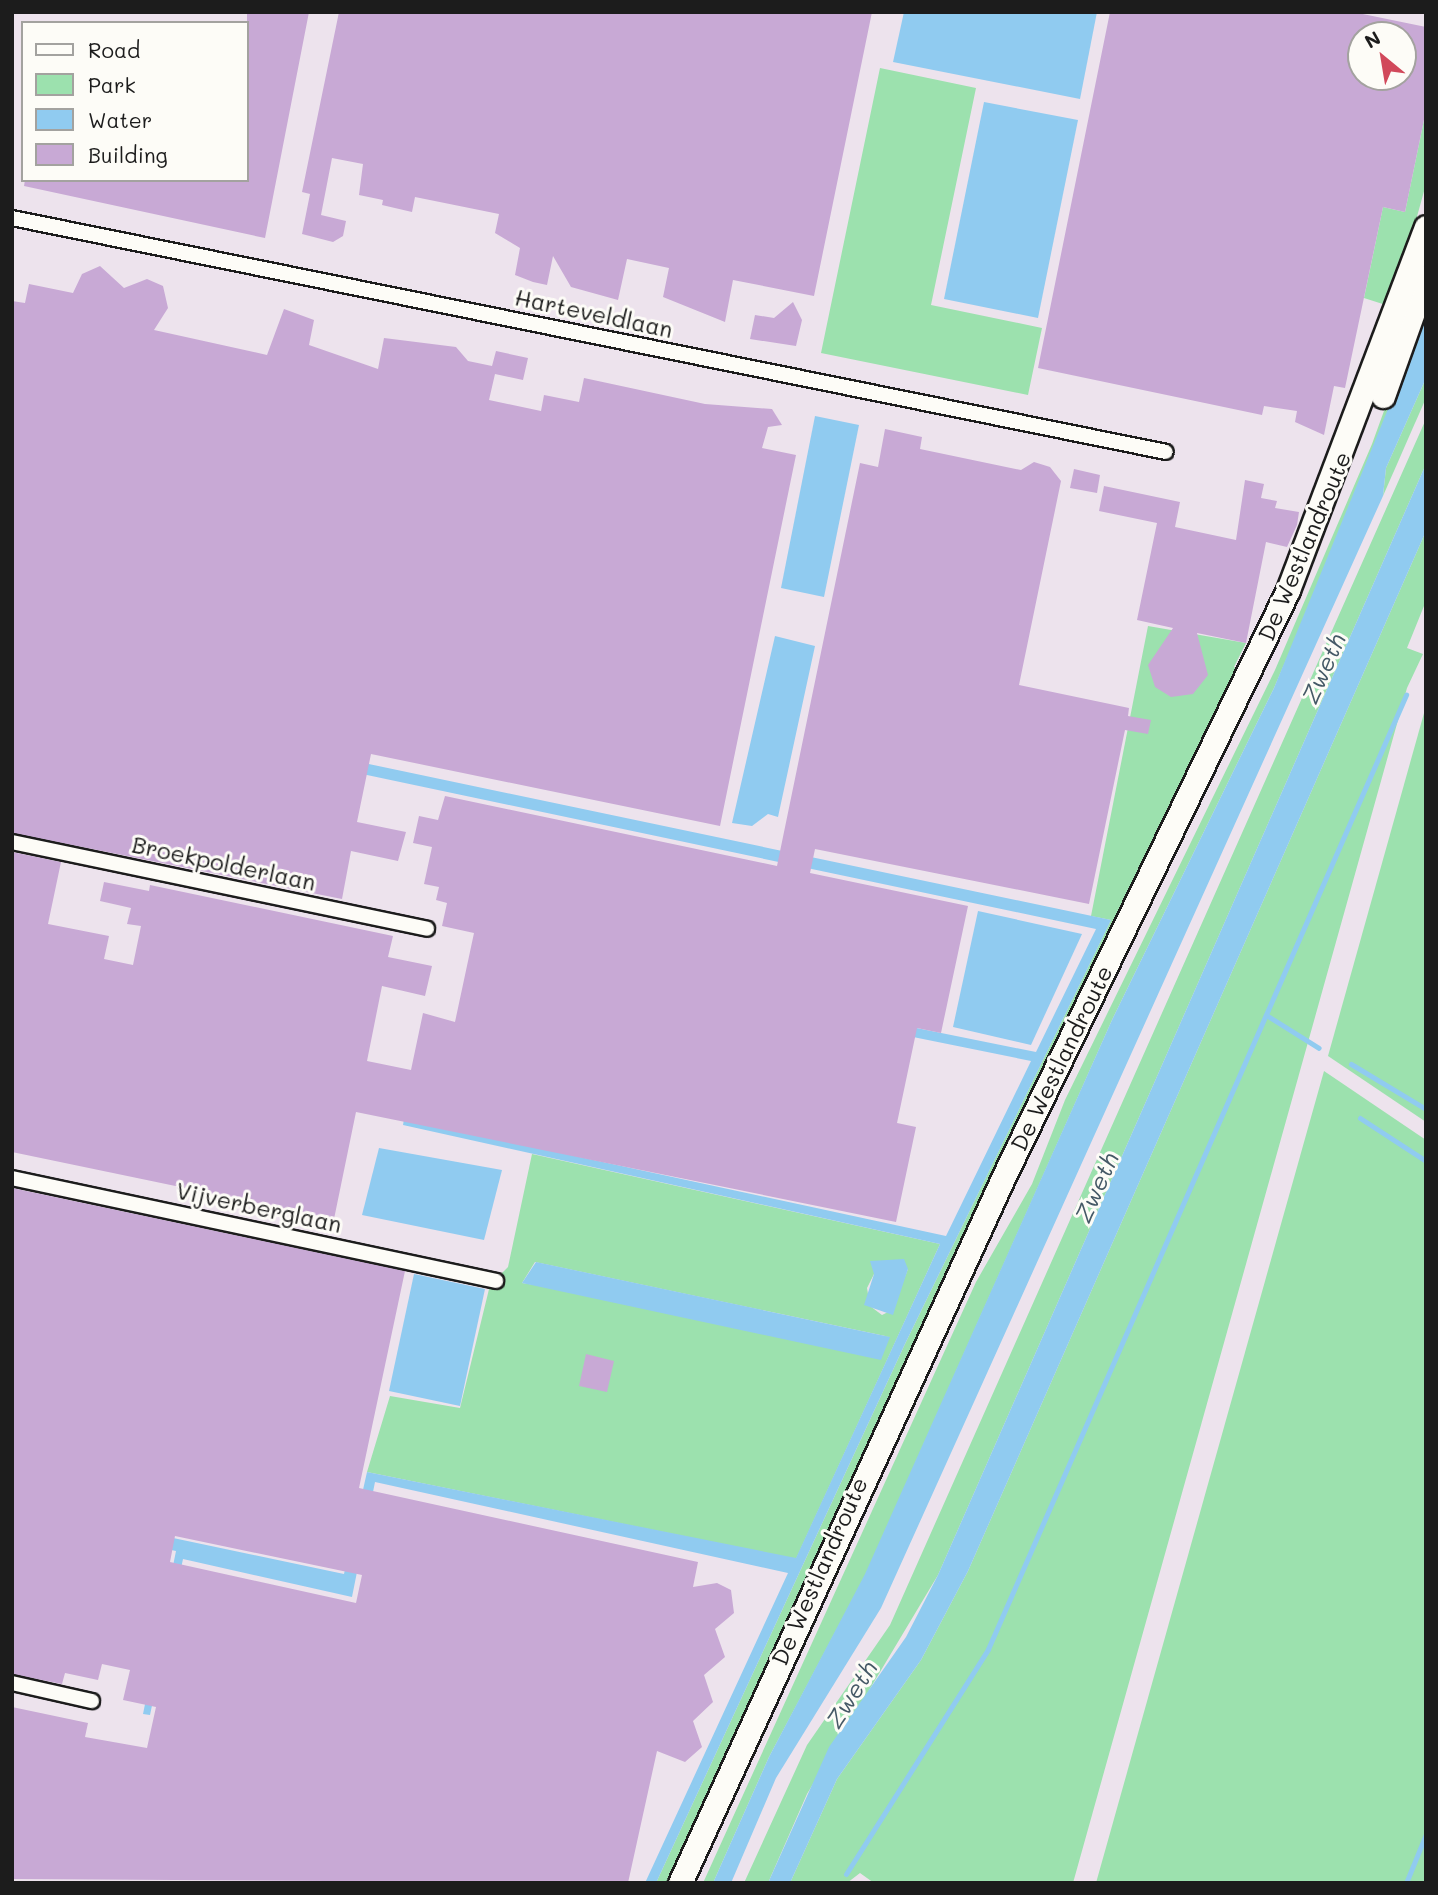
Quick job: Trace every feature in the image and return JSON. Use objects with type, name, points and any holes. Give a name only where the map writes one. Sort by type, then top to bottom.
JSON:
[{"type":"main road","name":"De Westlandroute","points":[[680,1883],[991,1202],[1288,590],[1426,228]]},
{"type":"main road","name":"De Westlandroute","points":[[697,1883],[1016,1185],[1280,644],[1336,515],[1426,276]]},
{"type":"street","name":"Harteveldlaan","points":[[12,218],[1166,452]]},
{"type":"street","name":"Broekpolderlaan","points":[[12,842],[427,929]]},
{"type":"street","name":"Vijverberglaan","points":[[12,1178],[496,1281]]},
{"type":"street","points":[[12,1683],[92,1701]]},
{"type":"green space","points":[[880,68],[976,88],[931,305],[1042,328],[1028,395],[821,353]]},
{"type":"green space","points":[[1426,110],[1426,184],[1392,307],[1364,298],[1383,207],[1405,212]]},
{"type":"green space","points":[[1426,295],[1426,316],[1381,438],[1274,688],[1112,1020],[866,1574],[769,1757],[713,1883],[703,1883],[976,1282],[1032,1184],[1065,1100],[1275,670],[1372,444]]},
{"type":"green space","points":[[1426,378],[1426,398],[1383,496],[1386,468]]},
{"type":"green space","points":[[1426,419],[1426,464],[938,1575],[807,1794],[768,1883],[744,1883],[807,1745],[890,1625]]},
{"type":"green space","points":[[1426,531],[1426,601],[1407,648],[1423,654],[1407,688],[1073,1883],[874,1883],[860,1873],[847,1883],[790,1883],[837,1779],[921,1660],[968,1571]]},
{"type":"green space","points":[[1148,626],[1246,643],[1234,667],[1241,672],[673,1883],[656,1883],[904,1346],[1111,920],[1091,916]]},
{"type":"green space","points":[[1426,706],[1426,1122],[1328,1056]]},
{"type":"green space","points":[[1324,1071],[1426,1140],[1426,1883],[1096,1883]]},
{"type":"green space","points":[[532,1154],[940,1244],[796,1559],[367,1472],[390,1396],[460,1408],[490,1285],[508,1267]],"holes":[[[535,1262],[890,1337],[522,1283]],[[908,1269],[892,1310],[882,1315],[870,1306],[867,1288],[874,1274]]]},
{"type":"water","points":[[904,12],[1097,12],[1080,99],[893,62]]},
{"type":"water","points":[[984,102],[1078,120],[1038,318],[944,299]]},
{"type":"water","points":[[1426,316],[1426,378],[1386,468],[1383,496],[881,1608],[776,1778],[731,1883],[713,1883],[769,1757],[865,1574],[1112,1020],[1274,688]]},
{"type":"water","points":[[815,416],[859,425],[824,597],[781,588]]},
{"type":"water","points":[[1426,464],[1426,531],[968,1571],[921,1660],[837,1779],[790,1883],[768,1883],[829,1747],[906,1637],[938,1575]]},
{"type":"water","points":[[775,636],[815,646],[778,817],[768,814],[752,826],[732,823]]},
{"type":"water","points":[[12,689],[1111,920],[904,1346],[656,1883],[645,1883],[788,1573],[375,1482],[352,1597],[183,1559],[150,1715],[143,1714],[176,1551],[12,1516],[12,1504],[344,1574],[367,1472],[796,1558],[940,1244],[403,1125],[404,1119],[946,1236],[1031,1061],[509,955],[509,946],[1036,1052],[1096,929],[12,700]]},
{"type":"water","points":[[978,911],[1082,934],[1031,1045],[953,1027]]},
{"type":"water","points":[[379,1148],[502,1170],[484,1240],[362,1215]]},
{"type":"water","points":[[904,1259],[908,1269],[893,1315],[864,1305],[874,1274],[870,1261]]},
{"type":"water","points":[[536,1262],[890,1337],[881,1360],[522,1283]]},
{"type":"water","points":[[414,1274],[485,1289],[460,1406],[389,1391]]},
{"type":"building","points":[[247,12],[309,12],[265,238],[24,186],[25,182],[248,182]]},
{"type":"building","points":[[339,12],[872,12],[814,296],[733,280],[725,322],[663,297],[669,268],[627,259],[618,300],[571,287],[553,256],[547,285],[533,282],[515,275],[520,248],[495,233],[499,214],[415,197],[412,212],[382,205],[383,200],[359,195],[363,164],[332,158],[321,215],[346,221],[343,236],[333,242],[302,234],[310,194],[302,192]]},
{"type":"building","points":[[1110,12],[1353,12],[1397,21],[1347,21],[1347,91],[1417,91],[1417,25],[1426,27],[1426,110],[1405,212],[1383,207],[1345,388],[1334,386],[1324,435],[1295,422],[1297,411],[1264,406],[1262,415],[1038,368]]},
{"type":"building","points":[[100,266],[124,288],[147,279],[163,286],[168,308],[154,330],[267,355],[284,309],[314,320],[309,345],[378,369],[384,338],[456,347],[468,361],[492,366],[496,351],[528,358],[523,380],[495,374],[489,400],[541,411],[544,395],[579,402],[584,378],[705,404],[772,409],[782,425],[768,427],[762,448],[796,455],[720,826],[371,754],[357,822],[406,832],[398,861],[351,851],[342,899],[12,833],[12,301],[25,303],[29,284],[73,293],[82,274]]},
{"type":"building","points":[[793,302],[802,320],[796,346],[750,339],[755,315],[774,318]]},
{"type":"building","points":[[885,429],[922,437],[920,449],[1021,470],[1034,462],[1050,467],[1061,481],[1019,685],[1129,708],[1128,716],[1151,720],[1148,734],[1125,730],[1089,904],[815,849],[810,873],[968,906],[941,1033],[917,1028],[897,1123],[916,1127],[896,1222],[356,1112],[334,1219],[12,1152],[12,852],[61,862],[48,924],[109,936],[104,959],[133,965],[141,926],[127,924],[131,908],[100,901],[104,882],[149,891],[150,885],[393,936],[388,957],[432,966],[425,996],[382,986],[367,1061],[411,1070],[423,1013],[455,1022],[474,933],[442,926],[447,903],[436,900],[439,887],[424,884],[432,847],[413,843],[419,816],[438,820],[445,796],[777,866],[860,463],[878,467]]},
{"type":"building","points":[[1074,469],[1100,475],[1097,493],[1070,488]]},
{"type":"building","points":[[1245,480],[1264,484],[1261,498],[1277,501],[1275,508],[1299,512],[1297,525],[1287,547],[1266,542],[1246,643],[1197,633],[1208,675],[1193,694],[1171,697],[1155,687],[1148,665],[1173,628],[1137,620],[1157,523],[1099,511],[1104,486],[1180,502],[1175,527],[1236,540]]},
{"type":"building","points":[[12,1188],[405,1271],[359,1488],[698,1562],[693,1587],[717,1583],[731,1590],[734,1613],[715,1629],[725,1657],[704,1675],[713,1702],[693,1721],[702,1747],[685,1762],[657,1751],[628,1883],[12,1879],[12,1707],[88,1723],[85,1737],[147,1748],[156,1707],[123,1700],[130,1670],[102,1664],[98,1680],[65,1673],[62,1684],[12,1674]],"holes":[[[175,1536],[362,1575],[356,1603],[170,1562]]]},
{"type":"building","points":[[586,1354],[614,1361],[607,1392],[579,1386]]},
{"type":"waterway","points":[[846,1874],[988,1649],[1406,695]]},
{"type":"waterway","points":[[1266,1015],[1319,1048]]},
{"type":"waterway","points":[[1351,1064],[1426,1109]]},
{"type":"waterway","points":[[1360,1118],[1426,1161]]},
{"type":"waterway","points":[[1406,1883],[1426,1834]]},
{"type":"water label","name":"Zweth","points":[[1323,668]]},
{"type":"water label","name":"Zweth","points":[[1096,1187]]},
{"type":"water label","name":"Zweth","points":[[851,1694]]}]
